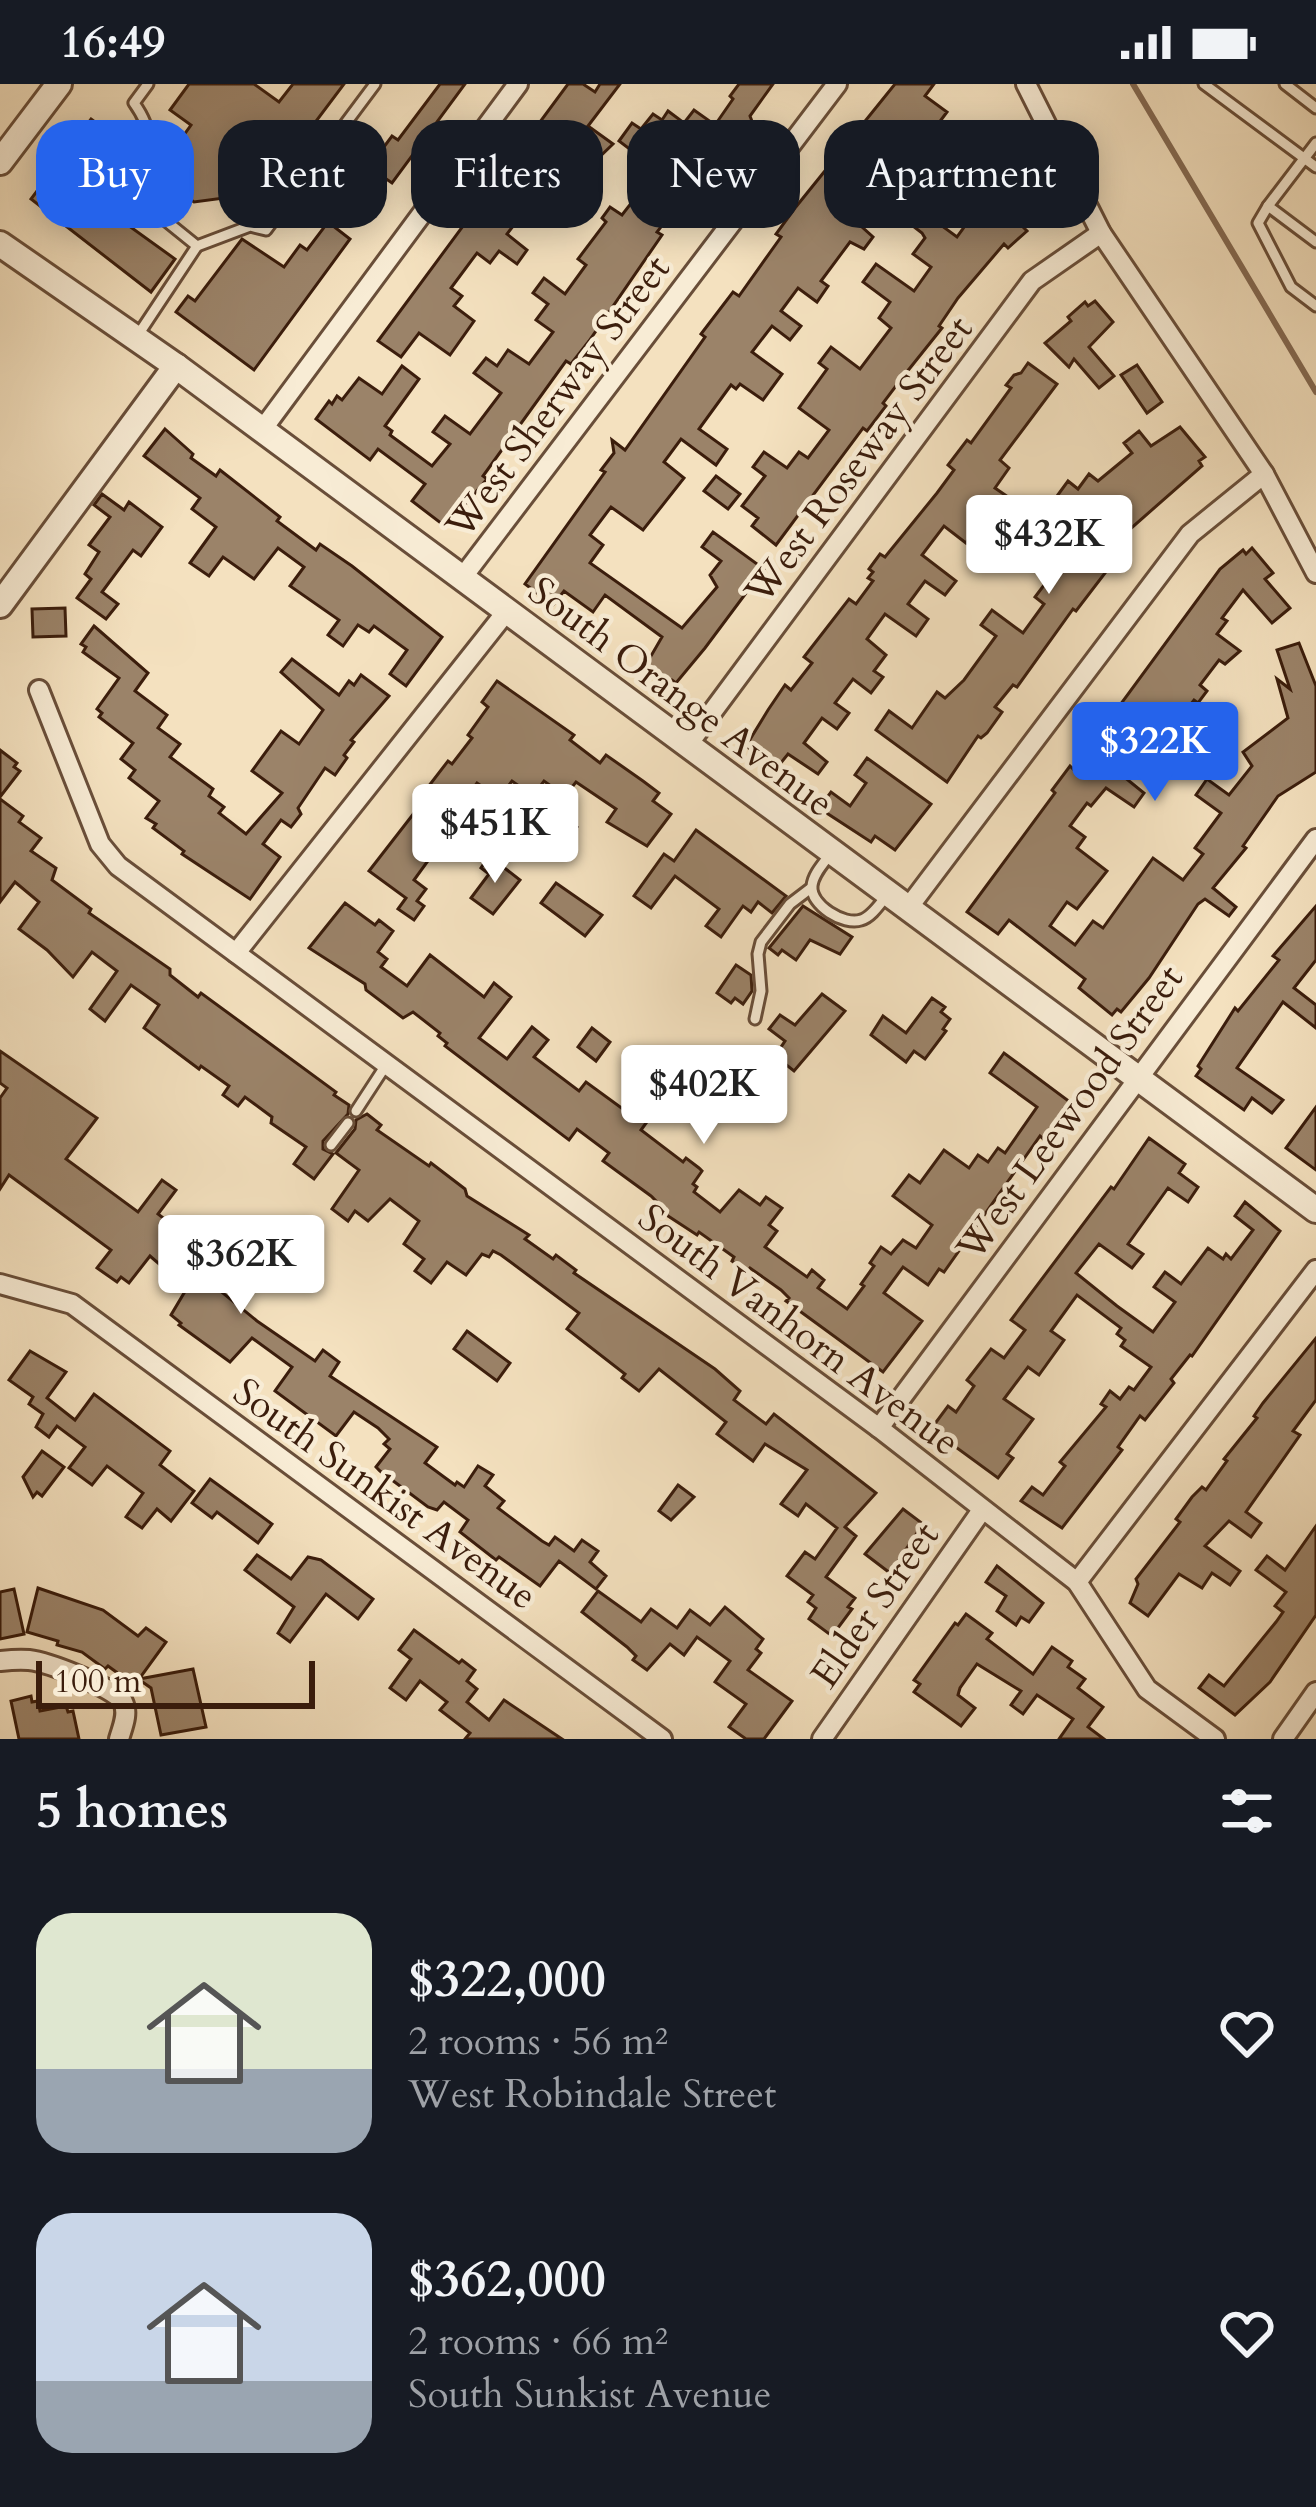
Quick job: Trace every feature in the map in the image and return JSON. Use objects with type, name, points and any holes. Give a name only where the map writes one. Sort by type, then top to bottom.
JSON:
[{"type":"street","points":[[262,430],[518,84]]},
{"type":"street","name":"West Sherway Street","points":[[462,578],[837,84]]},
{"type":"street","points":[[1027,84],[1101,233],[1264,474],[1316,573]]},
{"type":"street","points":[[0,162],[46,89]]},
{"type":"street","name":"West Roseway Street","points":[[688,746],[1032,281],[1101,233]]},
{"type":"street","name":"South Orange Avenue","points":[[0,244],[176,366],[1316,1210]]},
{"type":"street","points":[[0,605],[176,366]]},
{"type":"street","points":[[898,900],[1190,533],[1264,474]]},
{"type":"street","points":[[236,953],[506,612]]},
{"type":"street","name":"South Vanhorn Avenue","points":[[39,690],[100,844],[118,866],[879,1428],[1077,1582],[1147,1689],[1214,1739]]},
{"type":"street","name":"West Leewood Street","points":[[879,1428],[1316,839]]},
{"type":"street","points":[[1077,1582],[1316,1270]]},
{"type":"street","name":"South Sunkist Avenue","points":[[0,1284],[72,1304],[662,1739]]},
{"type":"street","name":"Elder Street","points":[[822,1739],[982,1510]]},
{"type":"street","points":[[0,1660],[52,1664],[115,1694],[124,1703],[126,1717],[119,1739]]},
{"type":"street","points":[[1283,1739],[1316,1692]]},
{"type":"lane","points":[[148,84],[134,104],[145,119],[149,149],[144,165],[124,187],[197,246]]},
{"type":"lane","points":[[136,338],[197,246],[250,226],[266,230],[375,84]]},
{"type":"lane","points":[[1204,84],[1316,167]]},
{"type":"lane","points":[[1285,84],[1316,107]]},
{"type":"lane","points":[[1316,143],[1258,223],[1291,287],[1316,306]]},
{"type":"lane","points":[[1268,206],[1316,242]]},
{"type":"lane","points":[[755,1018],[761,942],[790,904],[811,888],[831,853]]},
{"type":"lane","points":[[811,888],[819,904],[850,921],[898,900]]},
{"type":"lane","points":[[356,1111],[386,1065]]},
{"type":"lane","points":[[331,1145],[348,1123]]},
{"type":"building","points":[[189,84],[254,84],[279,102],[293,84],[344,84],[317,120],[218,120],[218,199],[194,202],[194,120],[184,120],[170,110]]},
{"type":"building","points":[[440,84],[465,84],[438,120],[413,120]]},
{"type":"building","points":[[568,84],[583,84],[595,92],[600,84],[620,84],[593,120],[541,120]]},
{"type":"building","points":[[739,84],[773,84],[752,120],[718,120],[733,99],[730,96]]},
{"type":"building","points":[[895,84],[934,84],[925,96],[947,112],[941,120],[866,120]]},
{"type":"building","points":[[694,110],[708,120],[686,120]]},
{"type":"building","points":[[411,123],[411,157],[392,183],[387,180],[387,143],[392,136],[398,140]]},
{"type":"building","points":[[824,172],[824,228],[863,228],[873,237],[864,249],[850,242],[821,281],[828,286],[817,302],[798,288],[781,311],[801,326],[790,340],[772,326],[752,352],[782,374],[763,400],[740,384],[736,389],[731,385],[699,429],[727,449],[716,465],[681,439],[664,462],[684,478],[643,530],[611,507],[590,535],[603,545],[590,563],[682,628],[717,587],[710,575],[721,561],[702,547],[713,532],[764,569],[705,648],[676,683],[672,680],[668,685],[644,668],[662,637],[605,595],[593,612],[564,591],[553,605],[525,584],[605,472],[601,470],[614,453],[612,440],[625,450],[705,337],[701,334],[733,292],[739,296],[781,237],[776,234],[780,228],[800,228],[800,202]]},
{"type":"building","points":[[610,207],[622,215],[627,208],[627,228],[660,228],[657,232],[662,235],[589,341],[571,364],[566,361],[483,476],[487,479],[446,527],[412,501],[425,484],[378,449],[370,460],[316,419],[329,401],[332,404],[337,396],[342,400],[359,378],[382,394],[402,366],[419,379],[385,426],[392,431],[390,435],[432,466],[450,444],[433,432],[445,416],[470,434],[501,393],[474,373],[486,358],[497,366],[508,350],[529,364],[553,332],[536,320],[548,304],[533,293],[544,278],[565,294],[586,265],[578,259],[603,228],[603,217]]},
{"type":"building","points":[[68,228],[132,228],[175,259],[151,292]]},
{"type":"building","points":[[324,228],[336,228],[350,239],[254,370],[176,312],[188,296],[195,301],[242,239],[284,267],[300,245],[307,250]]},
{"type":"building","points":[[462,228],[512,228],[507,234],[527,250],[517,264],[499,251],[490,263],[477,253],[451,288],[462,296],[454,306],[474,321],[450,355],[419,333],[401,357],[378,341]]},
{"type":"building","points":[[916,228],[945,228],[957,237],[964,228],[1027,231],[1008,248],[1004,244],[958,298],[942,328],[883,403],[886,406],[867,431],[863,428],[776,545],[752,526],[758,518],[742,506],[765,476],[753,467],[764,452],[787,468],[799,452],[808,458],[829,430],[799,408],[827,369],[819,363],[831,347],[860,369],[891,328],[879,318],[890,302],[863,282],[876,264],[914,291],[931,267],[913,254],[925,238]]},
{"type":"building","points":[[1095,301],[1113,322],[1089,347],[1114,376],[1099,388],[1074,359],[1069,367],[1045,343],[1085,302],[1088,306]]},
{"type":"building","points":[[1028,363],[1057,384],[1000,460],[1009,468],[995,488],[1014,501],[989,532],[979,525],[966,543],[944,526],[922,555],[956,581],[945,595],[925,581],[908,604],[928,619],[916,636],[885,614],[867,639],[886,655],[874,671],[883,677],[871,693],[853,679],[835,703],[849,713],[837,729],[822,718],[804,743],[827,762],[818,774],[788,754],[776,769],[746,746],[768,710],[785,685],[791,690],[812,663],[804,657],[849,599],[856,604],[873,581],[868,578],[873,572],[869,569],[880,554],[885,557],[937,493],[954,470],[948,465],[967,440],[971,443],[1011,388],[1006,385]]},
{"type":"building","points":[[1137,365],[1162,402],[1147,413],[1121,375]]},
{"type":"building","points":[[1180,427],[1205,457],[1199,461],[1202,466],[1129,530],[1110,556],[1115,560],[1017,687],[1013,685],[995,707],[1002,712],[987,733],[978,736],[947,782],[876,730],[889,711],[912,728],[937,692],[945,698],[964,680],[996,636],[981,625],[992,610],[1023,633],[1044,604],[1035,597],[1063,560],[1046,548],[1063,525],[1052,517],[1063,501],[1057,496],[1068,481],[1078,489],[1089,474],[1098,481],[1132,453],[1124,443],[1139,431],[1151,446]]},
{"type":"building","points":[[165,429],[193,454],[191,458],[216,476],[220,470],[280,517],[277,521],[316,550],[320,544],[352,566],[442,637],[406,686],[390,674],[407,650],[374,626],[369,632],[358,625],[343,646],[328,635],[339,620],[290,586],[304,567],[278,548],[254,579],[223,557],[209,576],[190,563],[216,527],[192,509],[200,498],[144,456]]},
{"type":"building","points":[[716,476],[740,494],[728,509],[704,491]]},
{"type":"building","points":[[102,494],[124,510],[129,502],[162,527],[141,556],[133,550],[102,592],[118,604],[106,619],[77,598],[91,579],[85,574],[99,552],[89,545],[110,517],[94,505]]},
{"type":"building","points":[[1252,548],[1273,573],[1265,579],[1290,608],[1272,623],[1243,590],[1222,618],[1227,621],[1217,634],[1240,651],[1225,664],[1219,660],[1200,685],[1207,691],[1176,723],[1184,728],[1173,744],[1154,730],[1118,772],[1144,793],[1134,807],[1106,788],[1070,826],[1085,837],[1077,848],[1107,871],[1077,909],[1067,902],[1050,926],[1075,945],[1093,921],[1103,928],[1153,858],[1183,880],[1203,854],[1195,848],[1221,813],[1196,795],[1207,779],[1229,795],[1252,766],[1243,752],[1288,718],[1277,679],[1290,689],[1277,650],[1299,643],[1316,686],[1316,772],[1278,796],[1243,846],[1246,848],[1213,888],[1236,907],[1229,916],[1205,899],[1198,904],[1149,978],[1121,1012],[1117,1009],[1112,1015],[1079,988],[1085,979],[1009,920],[998,934],[967,912],[1055,793],[1052,790],[1070,766],[1073,769],[1220,569]]},
{"type":"building","points":[[65,608],[66,636],[33,637],[32,609]]},
{"type":"building","points":[[94,626],[148,673],[135,691],[167,715],[158,728],[180,744],[170,757],[213,789],[209,796],[224,807],[219,813],[246,834],[282,793],[252,771],[281,731],[299,744],[323,710],[281,672],[292,659],[339,695],[349,681],[354,685],[361,675],[389,696],[351,740],[347,758],[335,775],[325,768],[291,827],[281,820],[263,844],[280,857],[250,899],[182,854],[146,818],[159,801],[129,778],[135,770],[121,759],[133,743],[99,717],[102,713],[97,709],[119,678],[83,652],[86,647],[81,644]]},
{"type":"building","points":[[497,681],[574,735],[570,740],[600,763],[606,755],[659,793],[653,801],[671,814],[647,846],[607,822],[616,809],[576,782],[565,796],[544,781],[533,796],[512,781],[499,798],[477,783],[451,818],[456,821],[447,833],[455,840],[443,857],[435,851],[414,880],[426,889],[417,901],[424,906],[414,920],[398,909],[406,898],[369,871],[432,790],[428,787],[448,761],[452,764],[472,738],[468,735],[488,707],[482,702]]},
{"type":"building","points":[[0,750],[20,771],[0,797]]},
{"type":"building","points":[[867,758],[931,804],[895,850],[875,836],[871,842],[819,808],[831,792],[850,806],[866,783],[855,775]]},
{"type":"building","points":[[0,799],[41,838],[31,851],[56,868],[52,880],[91,909],[89,913],[349,1105],[348,1114],[323,1141],[323,1149],[333,1154],[314,1179],[294,1164],[306,1147],[271,1123],[272,1117],[245,1097],[238,1106],[223,1095],[229,1086],[144,1028],[159,1005],[131,985],[105,1021],[90,1009],[117,971],[92,952],[73,977],[19,929],[39,902],[15,882],[0,902]]},
{"type":"building","points":[[561,815],[577,827],[555,857],[539,845]]},
{"type":"building","points":[[696,830],[786,896],[772,913],[758,902],[751,912],[743,906],[721,937],[706,926],[719,909],[675,876],[651,908],[634,896],[664,854],[674,861]]},
{"type":"building","points":[[489,856],[520,880],[493,914],[471,898],[489,874],[481,868]]},
{"type":"building","points":[[556,883],[602,915],[585,936],[541,903]]},
{"type":"building","points":[[345,903],[375,925],[379,920],[393,931],[378,952],[387,959],[381,967],[407,986],[430,955],[484,997],[494,983],[511,997],[479,1038],[507,1059],[532,1027],[548,1040],[534,1057],[579,1091],[586,1082],[627,1112],[650,1086],[665,1097],[641,1130],[702,1171],[693,1184],[694,1192],[720,1212],[739,1190],[760,1205],[766,1197],[782,1208],[769,1225],[777,1231],[765,1247],[807,1277],[812,1270],[824,1280],[818,1288],[847,1309],[864,1286],[874,1266],[870,1263],[881,1247],[891,1254],[903,1240],[916,1248],[932,1225],[893,1196],[909,1175],[920,1183],[944,1150],[969,1168],[978,1155],[988,1162],[998,1148],[1005,1153],[1037,1107],[990,1073],[1004,1053],[1074,1105],[1047,1142],[1040,1136],[944,1272],[939,1269],[928,1285],[903,1267],[884,1293],[922,1321],[883,1372],[786,1301],[789,1298],[781,1290],[662,1212],[651,1196],[603,1161],[609,1153],[577,1129],[569,1140],[445,1046],[440,1033],[413,1012],[403,1018],[366,990],[365,984],[309,948]]},
{"type":"building","points":[[803,906],[852,937],[840,954],[810,940],[796,960],[769,948]]},
{"type":"building","points":[[1316,906],[1316,960],[1294,988],[1316,1005],[1316,1028],[1283,1002],[1237,1068],[1283,1100],[1272,1113],[1252,1098],[1244,1110],[1196,1076],[1198,1066],[1235,1008],[1238,1011],[1279,960],[1273,956]]},
{"type":"building","points":[[736,965],[751,975],[752,991],[743,1004],[735,998],[731,1003],[717,993]]},
{"type":"building","points":[[822,994],[845,1011],[794,1071],[775,1056],[785,1041],[769,1029],[780,1015],[795,1025]]},
{"type":"building","points":[[932,998],[945,1007],[941,1012],[950,1019],[925,1059],[914,1051],[906,1062],[871,1035],[883,1016],[906,1033]]},
{"type":"building","points":[[592,1028],[610,1042],[596,1061],[578,1047]]},
{"type":"building","points":[[0,1051],[97,1118],[66,1159],[138,1212],[162,1180],[176,1190],[158,1214],[193,1241],[187,1248],[199,1257],[196,1271],[315,1361],[323,1350],[339,1362],[330,1376],[437,1447],[425,1463],[455,1485],[464,1487],[478,1466],[493,1475],[485,1486],[504,1501],[498,1508],[542,1541],[549,1545],[555,1537],[574,1551],[582,1540],[598,1551],[590,1562],[606,1576],[596,1589],[559,1561],[540,1586],[499,1557],[496,1560],[460,1532],[468,1520],[444,1502],[437,1510],[428,1507],[376,1467],[390,1449],[384,1444],[389,1439],[378,1428],[354,1412],[336,1436],[275,1391],[292,1367],[252,1338],[230,1362],[179,1325],[171,1315],[187,1288],[150,1256],[129,1283],[121,1277],[117,1282],[97,1268],[111,1250],[9,1175],[0,1189],[0,1098],[7,1088],[0,1083]]},
{"type":"building","points":[[1316,1107],[1316,1170],[1286,1148]]},
{"type":"building","points":[[367,1114],[381,1125],[377,1130],[529,1235],[525,1239],[553,1259],[556,1255],[574,1273],[715,1369],[740,1391],[734,1400],[766,1424],[774,1414],[876,1493],[845,1527],[856,1536],[826,1577],[855,1598],[832,1636],[809,1619],[816,1608],[808,1602],[813,1595],[787,1576],[805,1552],[815,1559],[837,1528],[806,1504],[798,1516],[781,1504],[807,1470],[765,1444],[753,1461],[717,1434],[726,1422],[659,1369],[639,1391],[622,1378],[625,1374],[567,1329],[579,1313],[501,1255],[482,1254],[466,1275],[447,1262],[431,1283],[415,1271],[424,1259],[404,1244],[419,1221],[390,1199],[368,1221],[355,1211],[348,1221],[332,1209],[359,1170],[336,1153],[355,1129],[356,1120]]},
{"type":"building","points":[[1149,1138],[1185,1164],[1179,1173],[1198,1187],[1188,1202],[1168,1188],[1128,1244],[1143,1254],[1132,1268],[1099,1244],[1076,1273],[1153,1332],[1175,1302],[1154,1287],[1165,1272],[1181,1284],[1208,1248],[1231,1259],[1253,1230],[1235,1216],[1245,1202],[1280,1231],[1171,1379],[1174,1383],[1145,1420],[1140,1416],[1118,1447],[1122,1450],[1062,1528],[1021,1501],[1032,1487],[1043,1495],[1065,1466],[1060,1462],[1106,1407],[1101,1404],[1110,1391],[1120,1399],[1129,1387],[1134,1390],[1151,1367],[1121,1346],[1125,1340],[1117,1334],[1121,1328],[1077,1295],[1051,1331],[1064,1340],[1039,1375],[1028,1367],[1004,1399],[1033,1419],[1007,1454],[1013,1458],[998,1478],[931,1429],[948,1406],[956,1412],[974,1386],[967,1380],[991,1349],[1004,1358],[1025,1330],[1011,1320]]},
{"type":"building","points":[[247,1218],[272,1235],[261,1252],[236,1234]]},
{"type":"building","points":[[467,1331],[510,1363],[497,1381],[454,1349]]},
{"type":"building","points":[[1316,1338],[1316,1400],[1293,1431],[1300,1435],[1246,1512],[1261,1523],[1251,1537],[1229,1521],[1205,1546],[1240,1571],[1230,1585],[1212,1573],[1202,1588],[1179,1574],[1148,1616],[1130,1603],[1136,1579],[1180,1522],[1176,1519],[1192,1497],[1202,1487],[1206,1490],[1263,1403]]},
{"type":"building","points":[[30,1351],[66,1372],[47,1398],[75,1420],[94,1394],[170,1451],[160,1465],[194,1491],[171,1521],[157,1509],[142,1528],[126,1517],[143,1493],[107,1466],[92,1485],[69,1468],[85,1447],[57,1426],[49,1437],[36,1427],[43,1414],[29,1404],[33,1397],[9,1380]]},
{"type":"building","points":[[42,1451],[64,1467],[42,1496],[37,1492],[33,1497],[23,1477]]},
{"type":"building","points":[[210,1479],[272,1524],[258,1543],[217,1512],[212,1518],[192,1503]]},
{"type":"building","points":[[678,1485],[694,1497],[671,1520],[659,1511]]},
{"type":"building","points":[[903,1509],[923,1524],[890,1573],[865,1554]]},
{"type":"building","points":[[1316,1526],[1316,1615],[1270,1682],[1235,1715],[1199,1688],[1209,1675],[1224,1686],[1276,1622],[1283,1612],[1275,1606],[1286,1592],[1256,1570],[1267,1556],[1285,1570]]},
{"type":"building","points":[[257,1555],[291,1579],[308,1557],[321,1560],[373,1599],[358,1619],[326,1594],[290,1642],[278,1633],[294,1607],[245,1570]]},
{"type":"building","points":[[997,1566],[1043,1603],[1029,1622],[1021,1617],[1016,1625],[997,1611],[1006,1596],[986,1582]]},
{"type":"building","points":[[38,1588],[103,1610],[138,1636],[146,1628],[166,1642],[139,1679],[193,1669],[206,1727],[161,1735],[151,1688],[134,1676],[130,1682],[82,1652],[57,1645],[58,1641],[27,1632]]},
{"type":"building","points":[[14,1589],[24,1634],[0,1639],[0,1592]]},
{"type":"building","points":[[598,1591],[641,1622],[651,1609],[677,1628],[690,1610],[710,1625],[725,1607],[763,1639],[756,1649],[761,1653],[748,1670],[792,1701],[764,1739],[746,1739],[729,1727],[746,1704],[715,1682],[730,1661],[697,1637],[684,1655],[670,1644],[647,1670],[633,1660],[636,1656],[627,1647],[582,1612]]},
{"type":"building","points":[[966,1614],[992,1633],[987,1639],[1033,1674],[1052,1647],[1072,1661],[1068,1667],[1085,1679],[1078,1688],[1103,1707],[1088,1727],[1104,1739],[1059,1739],[1073,1719],[1037,1695],[1023,1714],[1011,1705],[1021,1691],[977,1664],[958,1695],[975,1708],[961,1726],[914,1692],[920,1684],[914,1680]]},
{"type":"building","points":[[414,1630],[475,1670],[467,1681],[477,1689],[467,1702],[489,1720],[504,1700],[562,1739],[465,1739],[470,1733],[440,1710],[447,1702],[420,1681],[406,1700],[390,1688],[411,1659],[399,1650]]},
{"type":"building","points":[[31,1696],[40,1711],[66,1706],[68,1712],[73,1711],[79,1739],[19,1739],[11,1701]]},
{"type":"waterway","points":[[1133,84],[1316,392]]}]
